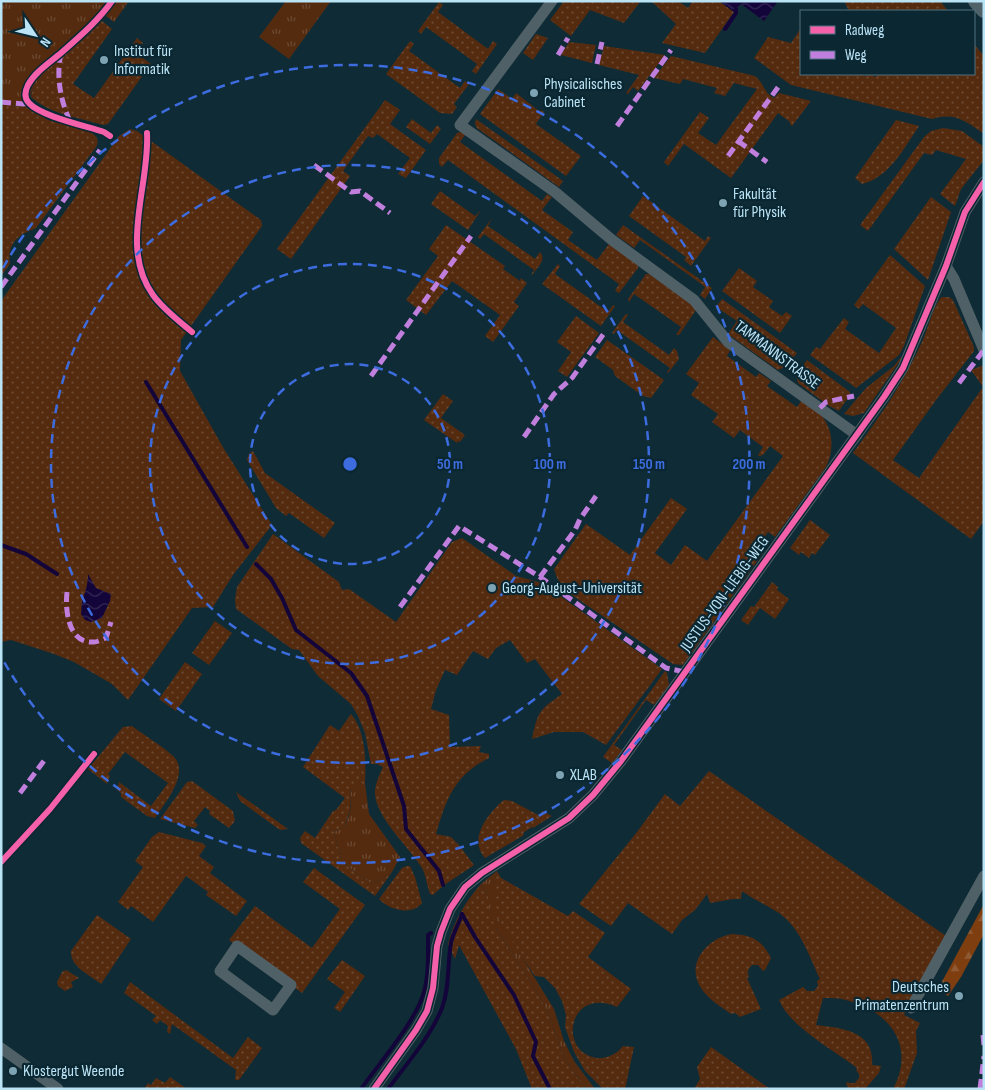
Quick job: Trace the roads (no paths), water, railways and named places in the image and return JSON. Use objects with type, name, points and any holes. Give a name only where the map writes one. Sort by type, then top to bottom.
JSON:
[{"type":"street","name":"TAMMANNSTRASSE","points":[[552,1],[460,124],[555,192],[612,240],[694,300],[728,342],[857,434]]},
{"type":"street","points":[[976,1],[984,10]]},
{"type":"street","name":"JUSTUS-VON-LIEBIG-WEG","points":[[374,1089],[416,1030],[427,1011],[433,988],[437,946],[450,909],[465,888],[482,873],[569,818],[593,795],[621,761],[903,368],[946,266],[965,212],[984,182]]},
{"type":"street","points":[[946,266],[954,279],[984,350]]},
{"type":"street","points":[[910,1008],[984,876]]},
{"type":"street","points":[[238,946],[291,985],[273,1010],[220,971],[238,946]]},
{"type":"street","points":[[1,1048],[58,1089]]},
{"type":"water","points":[[719,1],[778,1],[764,21],[741,4],[734,12]]},
{"type":"water","points":[[88,574],[96,588],[111,594],[110,601],[102,618],[91,622],[85,620],[81,614]]},
{"type":"waterway","points":[[725,29],[736,13],[736,9]]},
{"type":"waterway","points":[[146,382],[247,547]]},
{"type":"waterway","points":[[1,545],[26,554],[57,574]]},
{"type":"waterway","points":[[256,564],[271,579],[282,598],[296,630],[351,673],[367,696],[404,806],[406,829],[439,871],[443,885]]},
{"type":"waterway","points":[[462,914],[514,995],[536,1042],[533,1056],[550,1089]]},
{"type":"waterway","points":[[388,1089],[425,1040],[442,1008],[445,1000],[451,943],[462,914]]},
{"type":"waterway","points":[[361,1089],[405,1029],[419,1004],[426,985],[428,935],[431,933]]},
{"type":"place","name":"Institut für Informatik","points":[[104,60]]},
{"type":"place","name":"Physicalisches Cabinet","points":[[534,93]]},
{"type":"place","name":"Fakultät für Physik","points":[[723,203]]},
{"type":"place","name":"Georg-August-Universität","points":[[492,588]]},
{"type":"place","name":"XLAB","points":[[560,775]]},
{"type":"place","name":"Deutsches Primatenzentrum","points":[[959,996]]},
{"type":"place","name":"Klostergut Weende","points":[[13,1071]]}]
